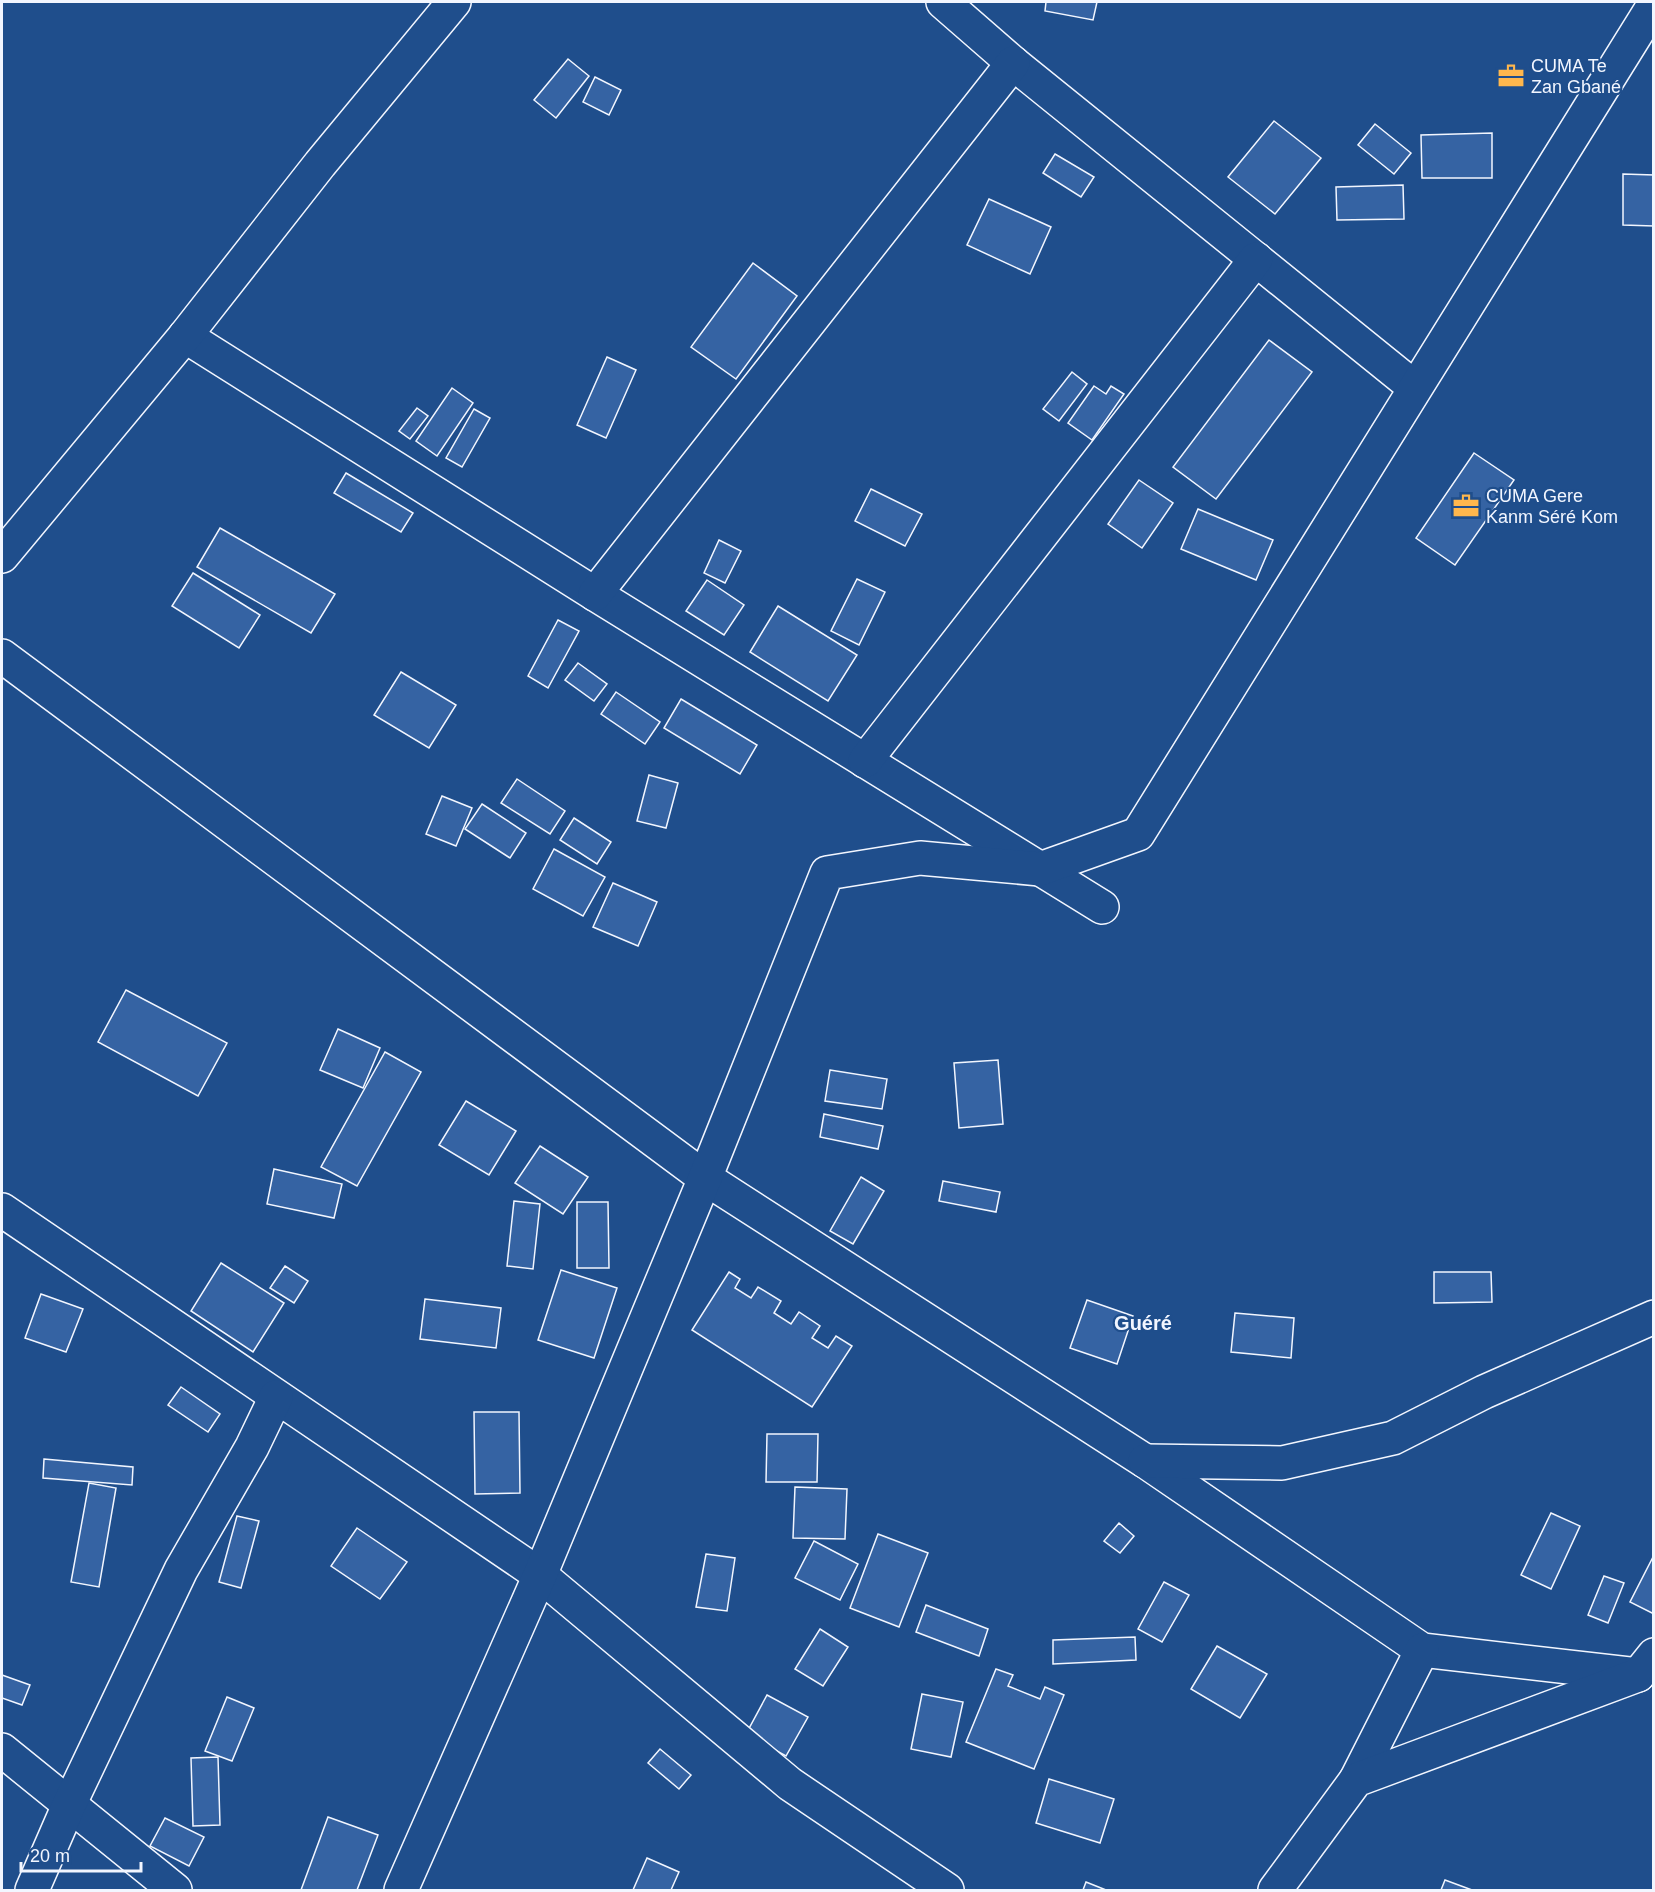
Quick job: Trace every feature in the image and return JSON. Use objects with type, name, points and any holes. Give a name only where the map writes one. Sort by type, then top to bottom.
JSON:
[{"type":"street","points":[[2,556],[185,336],[320,164],[454,2]]},
{"type":"street","points":[[943,2],[1013,63],[1414,387]]},
{"type":"street","points":[[401,1890],[540,1575],[705,1178],[827,873],[920,858],[1040,869],[1138,834],[1653,5]]},
{"type":"street","points":[[595,594],[1013,63]]},
{"type":"street","points":[[865,761],[1256,259]]},
{"type":"street","points":[[185,336],[595,594],[1102,907]]},
{"type":"street","points":[[2,656],[705,1178],[1145,1461],[1422,1650],[1646,1665]]},
{"type":"street","points":[[2,1210],[540,1575],[790,1784],[946,1890]]},
{"type":"street","points":[[1145,1461],[1282,1463],[1393,1438],[1484,1392],[1653,1317]]},
{"type":"street","points":[[32,1890],[69,1805],[181,1570],[252,1448],[276,1397]]},
{"type":"street","points":[[1275,1890],[1356,1780],[1422,1650]]},
{"type":"street","points":[[1356,1780],[1646,1665]]},
{"type":"street","points":[[2,1750],[175,1890]]},
{"type":"building","points":[[1046,2],[1097,2],[1093,20],[1045,11]]},
{"type":"building","points":[[568,59],[589,76],[556,118],[534,100]]},
{"type":"building","points":[[595,77],[621,90],[609,115],[583,102]]},
{"type":"building","points":[[1274,121],[1321,158],[1275,214],[1228,177]]},
{"type":"building","points":[[1375,124],[1411,153],[1394,174],[1358,145]]},
{"type":"building","points":[[1492,133],[1492,178],[1422,178],[1421,135]]},
{"type":"building","points":[[1055,154],[1094,177],[1081,197],[1043,173]]},
{"type":"building","points":[[1623,174],[1654,175],[1654,226],[1623,225]]},
{"type":"building","points":[[1403,185],[1404,219],[1337,220],[1336,187]]},
{"type":"building","points":[[989,199],[1051,227],[1030,274],[967,245]]},
{"type":"building","points":[[753,263],[797,296],[736,379],[691,347]]},
{"type":"building","points":[[1269,340],[1312,372],[1216,499],[1173,467]]},
{"type":"building","points":[[607,357],[636,370],[606,438],[577,425]]},
{"type":"building","points":[[1072,372],[1087,384],[1059,421],[1043,409]]},
{"type":"building","points":[[1094,386],[1106,394],[1111,386],[1124,394],[1092,440],[1068,423]]},
{"type":"building","points":[[452,388],[473,403],[437,456],[416,441]]},
{"type":"building","points":[[417,408],[428,416],[410,439],[399,431]]},
{"type":"building","points":[[474,409],[490,418],[462,467],[446,458]]},
{"type":"building","points":[[1474,453],[1514,480],[1455,565],[1416,538]]},
{"type":"building","points":[[346,473],[413,513],[401,532],[334,493]]},
{"type":"building","points":[[1139,480],[1173,503],[1142,548],[1108,524]]},
{"type":"building","points":[[871,489],[922,514],[905,546],[855,521]]},
{"type":"building","points":[[1198,509],[1273,540],[1256,580],[1181,549]]},
{"type":"building","points":[[220,528],[335,594],[311,633],[197,567]]},
{"type":"building","points":[[719,540],[741,551],[725,583],[704,573]]},
{"type":"building","points":[[193,573],[260,615],[239,648],[172,606]]},
{"type":"building","points":[[857,579],[885,592],[859,645],[831,631]]},
{"type":"building","points":[[707,580],[744,605],[724,635],[686,611]]},
{"type":"building","points":[[778,606],[857,655],[828,701],[750,652]]},
{"type":"building","points":[[558,620],[579,631],[548,688],[528,676]]},
{"type":"building","points":[[578,663],[607,684],[594,701],[565,680]]},
{"type":"building","points":[[401,672],[456,705],[429,748],[374,715]]},
{"type":"building","points":[[616,692],[660,722],[645,744],[601,714]]},
{"type":"building","points":[[681,699],[757,745],[740,774],[664,728]]},
{"type":"building","points":[[649,775],[678,783],[666,828],[637,821]]},
{"type":"building","points":[[517,779],[565,811],[550,834],[501,803]]},
{"type":"building","points":[[442,796],[472,808],[456,846],[426,834]]},
{"type":"building","points":[[482,804],[526,833],[510,858],[465,829]]},
{"type":"building","points":[[574,818],[611,842],[597,864],[560,840]]},
{"type":"building","points":[[554,849],[605,877],[583,916],[533,889]]},
{"type":"building","points":[[613,883],[657,902],[638,946],[593,927]]},
{"type":"building","points":[[126,990],[227,1043],[198,1096],[98,1042]]},
{"type":"building","points":[[338,1029],[380,1048],[363,1088],[320,1070]]},
{"type":"building","points":[[385,1052],[421,1072],[357,1186],[321,1167]]},
{"type":"building","points":[[998,1060],[1003,1124],[959,1128],[954,1063]]},
{"type":"building","points":[[830,1070],[887,1079],[882,1109],[825,1101]]},
{"type":"building","points":[[466,1101],[516,1131],[489,1175],[439,1145]]},
{"type":"building","points":[[824,1114],[883,1126],[878,1149],[820,1137]]},
{"type":"building","points":[[540,1146],[588,1177],[563,1214],[515,1183]]},
{"type":"building","points":[[274,1169],[342,1184],[334,1218],[267,1204]]},
{"type":"building","points":[[861,1177],[884,1191],[853,1244],[830,1231]]},
{"type":"building","points":[[943,1181],[1000,1192],[996,1212],[939,1201]]},
{"type":"building","points":[[514,1201],[540,1204],[533,1269],[507,1266]]},
{"type":"building","points":[[577,1202],[608,1202],[609,1268],[577,1268]]},
{"type":"building","points":[[221,1263],[284,1303],[253,1352],[191,1311]]},
{"type":"building","points":[[285,1266],[308,1281],[294,1303],[270,1288]]},
{"type":"building","points":[[561,1270],[617,1288],[594,1358],[538,1340]]},
{"type":"building","points":[[729,1272],[740,1279],[735,1288],[751,1298],[758,1287],[781,1301],[774,1313],[791,1324],[799,1312],[820,1326],[812,1338],[828,1348],[836,1336],[852,1346],[812,1407],[692,1330]]},
{"type":"building","points":[[1434,1272],[1491,1272],[1492,1302],[1434,1303]]},
{"type":"building","points":[[41,1294],[83,1309],[66,1352],[25,1338]]},
{"type":"building","points":[[425,1299],[501,1308],[496,1348],[420,1339]]},
{"type":"building","points":[[1087,1300],[1133,1316],[1117,1364],[1070,1348]]},
{"type":"building","points":[[1235,1313],[1294,1318],[1291,1358],[1231,1352]]},
{"type":"building","points":[[181,1387],[220,1414],[208,1432],[168,1405]]},
{"type":"building","points":[[474,1412],[519,1412],[520,1493],[475,1494]]},
{"type":"building","points":[[767,1434],[818,1434],[817,1482],[766,1482]]},
{"type":"building","points":[[44,1459],[133,1467],[132,1485],[43,1478]]},
{"type":"building","points":[[89,1483],[116,1488],[99,1587],[71,1582]]},
{"type":"building","points":[[795,1487],[847,1489],[845,1539],[793,1538]]},
{"type":"building","points":[[1551,1513],[1580,1526],[1551,1589],[1521,1575]]},
{"type":"building","points":[[237,1516],[259,1521],[241,1588],[219,1582]]},
{"type":"building","points":[[1119,1523],[1134,1536],[1120,1553],[1104,1541]]},
{"type":"building","points":[[357,1528],[407,1562],[380,1599],[331,1566]]},
{"type":"building","points":[[878,1534],[928,1553],[899,1627],[850,1608]]},
{"type":"building","points":[[814,1541],[858,1564],[840,1600],[795,1578]]},
{"type":"building","points":[[706,1554],[735,1558],[727,1611],[696,1607]]},
{"type":"building","points":[[1654,1558],[1654,1614],[1630,1602]]},
{"type":"building","points":[[1604,1576],[1624,1583],[1608,1623],[1588,1615]]},
{"type":"building","points":[[1164,1582],[1189,1595],[1162,1642],[1138,1629]]},
{"type":"building","points":[[926,1605],[988,1629],[979,1656],[916,1632]]},
{"type":"building","points":[[820,1629],[848,1647],[823,1686],[795,1669]]},
{"type":"building","points":[[1135,1637],[1136,1660],[1053,1664],[1053,1640]]},
{"type":"building","points":[[1217,1646],[1267,1674],[1240,1718],[1191,1689]]},
{"type":"building","points":[[996,1669],[1013,1675],[1008,1686],[1040,1699],[1045,1687],[1064,1695],[1034,1769],[966,1742]]},
{"type":"building","points":[[2,1675],[30,1685],[22,1705],[2,1698]]},
{"type":"building","points":[[922,1694],[963,1702],[951,1757],[911,1749]]},
{"type":"building","points":[[767,1695],[808,1717],[786,1756],[746,1734]]},
{"type":"building","points":[[227,1697],[254,1708],[232,1761],[205,1751]]},
{"type":"building","points":[[660,1749],[691,1775],[679,1789],[648,1763]]},
{"type":"building","points":[[218,1757],[220,1825],[193,1826],[191,1758]]},
{"type":"building","points":[[1049,1779],[1114,1799],[1100,1843],[1036,1823]]},
{"type":"building","points":[[328,1817],[378,1835],[357,1890],[301,1890]]},
{"type":"building","points":[[165,1818],[204,1837],[189,1866],[150,1846]]},
{"type":"building","points":[[647,1858],[679,1872],[671,1890],[633,1890]]},
{"type":"building","points":[[1445,1880],[1472,1890],[1441,1890]]},
{"type":"building","points":[[1086,1882],[1106,1890],[1083,1890]]},
{"type":"place","name":"CUMA Te Zan Gbané","points":[[1511,76]]},
{"type":"place","name":"CUMA Gere Kanm Séré Kom","points":[[1466,506]]},
{"type":"district","name":"Guéré","points":[[1143,1323]]}]
